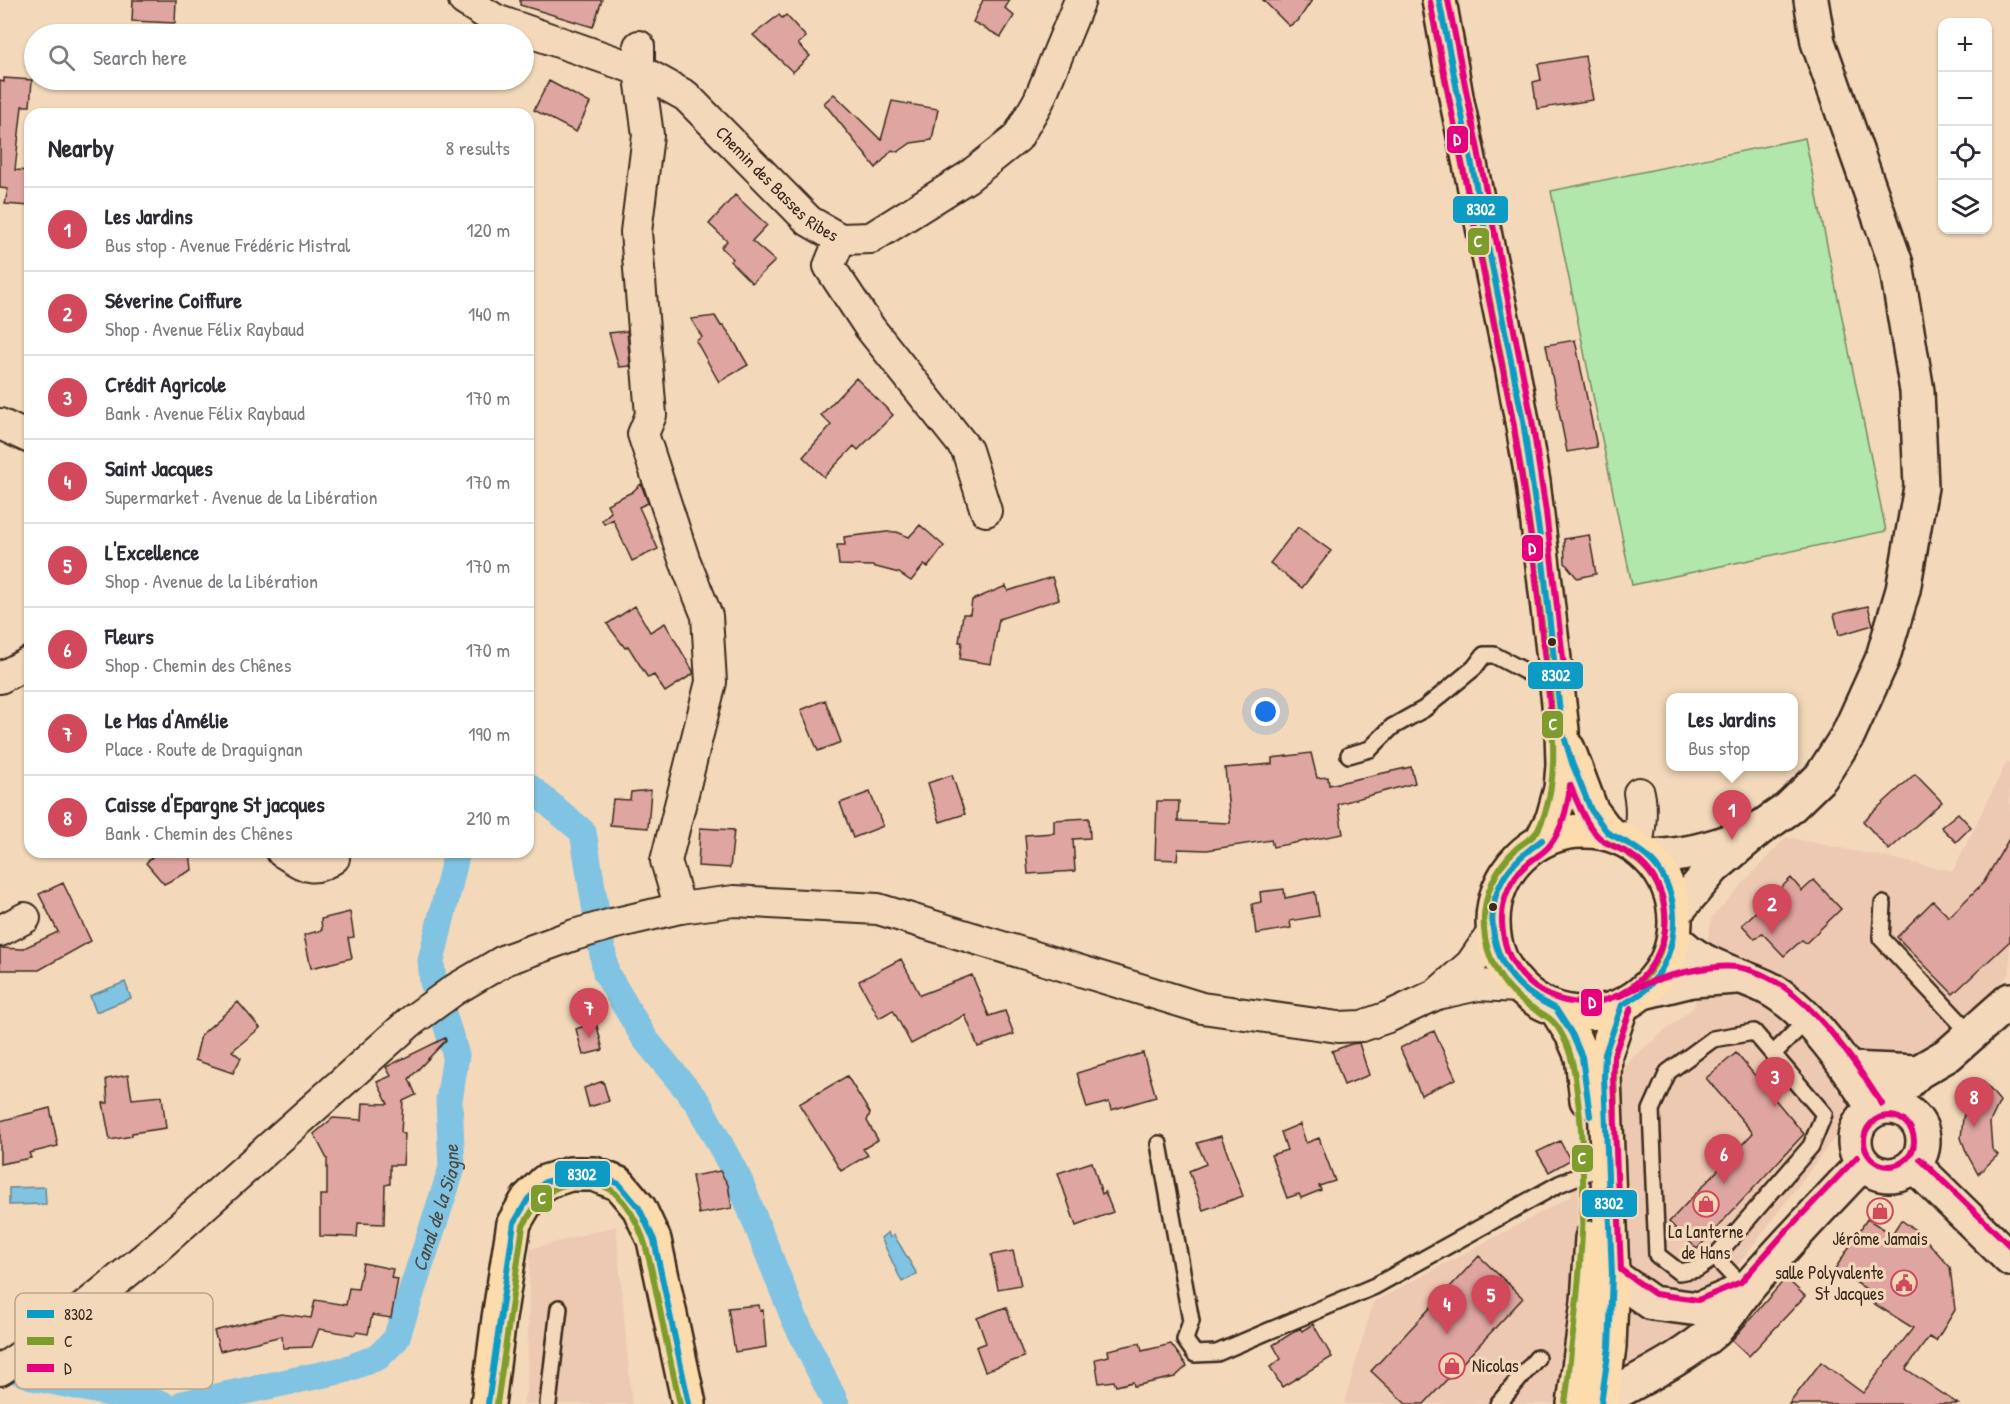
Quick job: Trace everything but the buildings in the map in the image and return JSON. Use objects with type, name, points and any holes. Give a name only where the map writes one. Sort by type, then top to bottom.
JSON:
[{"type":"main road","points":[[1439,0],[1457,102],[1512,366],[1531,470],[1562,730],[1561,789],[1553,818],[1542,840]]},
{"type":"main road","points":[[1592,1403],[1587,1302],[1601,1168],[1605,1054],[1633,998],[1663,968],[1674,926],[1713,868],[1758,829],[1788,808],[1821,777],[1848,735],[1882,660],[1903,590],[1921,487],[1917,391],[1896,264],[1818,42],[1811,0]]},
{"type":"main road","points":[[1562,730],[1572,763],[1591,810],[1662,873],[1671,893],[1674,926],[1686,951],[1711,966],[1767,988],[1791,1003],[1849,1069],[1891,1110],[1920,1125],[1924,1135],[1924,1146],[1914,1165],[1905,1172],[1894,1175],[1883,1175],[1872,1171],[1858,1155],[1855,1133],[1866,1115],[1891,1110],[2010,1000]]},
{"type":"main road","points":[[1739,977],[1692,980],[1633,998],[1602,1012],[1581,1014],[1556,1010],[1531,997],[1519,987],[1501,962],[1493,932],[1494,908],[1499,887],[1517,860],[1542,840],[1564,833],[1586,830],[1667,856],[1702,849],[1758,829]]},
{"type":"main road","points":[[1556,1010],[1572,1034],[1582,1057],[1590,1121],[1601,1168],[1612,1275],[1609,1347],[1592,1403]]},
{"type":"main road","points":[[1891,1110],[1918,1072],[1960,1044]]},
{"type":"main road","points":[[1849,1069],[1918,1072]]},
{"type":"main road","points":[[1592,1403],[1662,1367],[1700,1342],[1716,1328],[1794,1235],[1863,1163]]},
{"type":"main road","points":[[1914,1165],[2010,1259]]},
{"type":"main road","points":[[488,1404],[514,1223],[528,1199],[545,1182],[570,1174],[594,1174],[619,1184],[639,1208],[654,1240],[689,1404]]},
{"type":"main road","points":[[1612,1275],[1652,1302],[1699,1309],[1746,1290]]},
{"type":"street","name":"Chemin des Basses Ribes","points":[[464,0],[496,20],[511,24]]},
{"type":"street","name":"Chemin des Basses Ribes","points":[[534,30],[639,58],[686,96],[809,221],[840,239],[871,237],[969,177],[1017,138],[1039,100],[1080,0]]},
{"type":"street","points":[[639,58],[648,135],[636,232],[651,415],[642,434],[684,560],[707,616],[711,682],[666,861],[667,911]]},
{"type":"street","points":[[840,239],[829,266],[870,328],[967,450],[986,511]]},
{"type":"street","points":[[0,424],[24,435]]},
{"type":"street","points":[[0,678],[24,665]]},
{"type":"street","points":[[1631,846],[1641,821],[1642,804],[1639,794]]},
{"type":"street","points":[[293,858],[307,866],[321,867],[334,858]]},
{"type":"street","points":[[102,1293],[153,1251],[410,1022],[454,990],[505,960],[574,935],[667,911],[734,901],[878,909],[1202,1008],[1338,1027],[1362,1026],[1388,1017],[1437,994],[1478,985],[1519,987]]},
{"type":"street","points":[[1437,994],[1471,964],[1493,932]]},
{"type":"street","points":[[0,1370],[15,1360]]},
{"type":"lane","points":[[1349,755],[1370,749],[1392,727],[1424,709],[1474,668],[1484,655],[1494,655],[1557,688]]},
{"type":"lane","points":[[1883,904],[1881,938],[1960,1044]]},
{"type":"lane","points":[[1773,1054],[1807,1020]]},
{"type":"lane","points":[[1754,1032],[1773,1054],[1824,1114],[1811,1146],[1714,1257],[1697,1269],[1679,1272],[1657,1255],[1651,1110],[1668,1072],[1713,1039],[1754,1032]]},
{"type":"lane","points":[[1159,1144],[1191,1321],[1185,1340],[1195,1354],[1217,1353],[1376,1286],[1559,1184],[1601,1168]]},
{"type":"lane","points":[[1714,1257],[1746,1290]]},
{"type":"lane","points":[[548,1404],[559,1308]]},
{"type":"lane","points":[[1498,1404],[1537,1358]]},
{"type":"shaded area","points":[[2007,761],[2010,763],[2010,973],[1969,1015],[1832,1141],[1633,1404],[1344,1404],[1373,1302],[1570,1197],[1628,1061],[1694,1007],[1712,917],[1786,837],[1953,871]]},
{"type":"shaded area","points":[[616,1226],[632,1404],[523,1404],[527,1387],[530,1249]]},
{"type":"green space","points":[[1805,138],[1886,531],[1632,585],[1551,191]]},
{"type":"water","points":[[125,982],[131,998],[96,1012],[90,996]]},
{"type":"water","points":[[45,1187],[46,1204],[9,1205],[9,1188]]},
{"type":"water","points":[[888,1232],[890,1238],[894,1235],[917,1274],[902,1282],[881,1238]]},
{"type":"waterway","name":"Canal de la Siagne","points":[[534,791],[583,832],[606,973],[645,1039],[698,1103],[739,1180],[794,1318],[836,1404]]},
{"type":"waterway","name":"Canal de la Siagne","points":[[183,1404],[344,1370],[378,1357],[396,1339],[452,1168],[449,1101],[456,1055],[433,982],[431,961],[456,858]]},
{"type":"waterway","name":"Canal de la Siagne","points":[[0,1364],[15,1370]]},
{"type":"waterway","name":"Canal de la Siagne","points":[[90,1389],[162,1404]]},
{"type":"transit line","name":"8302","points":[[1439,0],[1523,421],[1541,544],[1562,730],[1572,763],[1591,810],[1608,833]]},
{"type":"transit line","name":"D","points":[[1448,0],[1532,420],[1546,512],[1564,667]]},
{"type":"transit line","name":"C","points":[[1430,2],[1490,298],[1517,447],[1550,689],[1553,766],[1546,810],[1536,833],[1508,857],[1496,875],[1487,896],[1484,929],[1491,958],[1500,976],[1520,999],[1547,1016],[1557,1026],[1569,1051],[1575,1076],[1582,1139],[1583,1200],[1578,1290],[1565,1402]]},
{"type":"transit line","name":"D","points":[[1430,2],[1513,421],[1532,545],[1553,732]]},
{"type":"transit line","name":"D","points":[[1570,785],[1583,814],[1596,835],[1634,857],[1645,867],[1660,890],[1664,903],[1665,931],[1656,958],[1638,982],[1615,997],[1590,1003],[1565,1001],[1541,991],[1522,975],[1508,951],[1502,922],[1503,906],[1515,877],[1548,848],[1562,824],[1570,785]]},
{"type":"transit line","name":"8302","points":[[1608,833],[1641,852],[1657,867],[1666,882],[1674,914],[1674,930],[1665,962],[1645,990],[1622,1005]]},
{"type":"transit line","name":"8302","points":[[1542,840],[1525,853],[1503,879],[1493,908],[1494,938],[1505,966],[1514,978],[1532,995],[1556,1009]]},
{"type":"transit line","name":"C","points":[[1604,841],[1623,850],[1649,872],[1657,885],[1665,913],[1665,929],[1658,957],[1650,971],[1638,984],[1618,997]]},
{"type":"transit line","name":"D","points":[[1618,997],[1653,981],[1701,969],[1730,966],[1759,973],[1781,985],[1821,1020],[1855,1063],[1882,1104]]},
{"type":"transit line","name":"8302","points":[[1601,1404],[1609,1347],[1612,1275],[1605,1054],[1622,1005]]},
{"type":"transit line","name":"C","points":[[1615,1114],[1614,1055],[1631,1008]]},
{"type":"transit line","name":"D","points":[[1631,1008],[1614,1056],[1613,1077],[1621,1270],[1655,1294],[1698,1300],[1741,1282],[1857,1157]]},
{"type":"transit line","name":"8302","points":[[1556,1009],[1572,1034],[1582,1057],[1590,1116]]},
{"type":"transit line","name":"D","points":[[1884,1116],[1894,1116],[1907,1123],[1914,1136],[1914,1141],[1914,1146],[1907,1159],[1894,1166],[1884,1166],[1875,1162],[1868,1155],[1864,1146],[1864,1136],[1868,1127],[1875,1120],[1884,1116]]},
{"type":"transit line","name":"D","points":[[1920,1159],[2010,1246]]},
{"type":"transit line","name":"8302","points":[[488,1404],[514,1223],[528,1199],[545,1182],[570,1174],[594,1174],[619,1184],[639,1208],[654,1240],[689,1404]]},
{"type":"transit line","name":"C","points":[[497,1404],[523,1226],[545,1195],[560,1186],[581,1183],[599,1185],[615,1193],[626,1205],[641,1233],[650,1263],[680,1404]]},
{"type":"place","name":"Les Jardins","points":[[1732,840]]},
{"type":"place","name":"Séverine Coiffure","points":[[1772,934]]},
{"type":"place","name":"Le Mas d'Amélie","points":[[589,1038]]},
{"type":"place","name":"Crédit Agricole","points":[[1775,1107]]},
{"type":"place","name":"Caisse d'Epargne St jacques","points":[[1974,1127]]},
{"type":"place","name":"Fleurs","points":[[1724,1184]]},
{"type":"place","name":"La Lanterne de Hans","points":[[1706,1204]]},
{"type":"place","name":"Jérôme Jamais","points":[[1880,1211]]},
{"type":"place","name":"salle Polyvalente St Jacques","points":[[1904,1283]]},
{"type":"place","name":"L'Excellence","points":[[1491,1325]]},
{"type":"place","name":"Saint Jacques","points":[[1447,1334]]},
{"type":"place","name":"Nicolas","points":[[1452,1366]]}]
